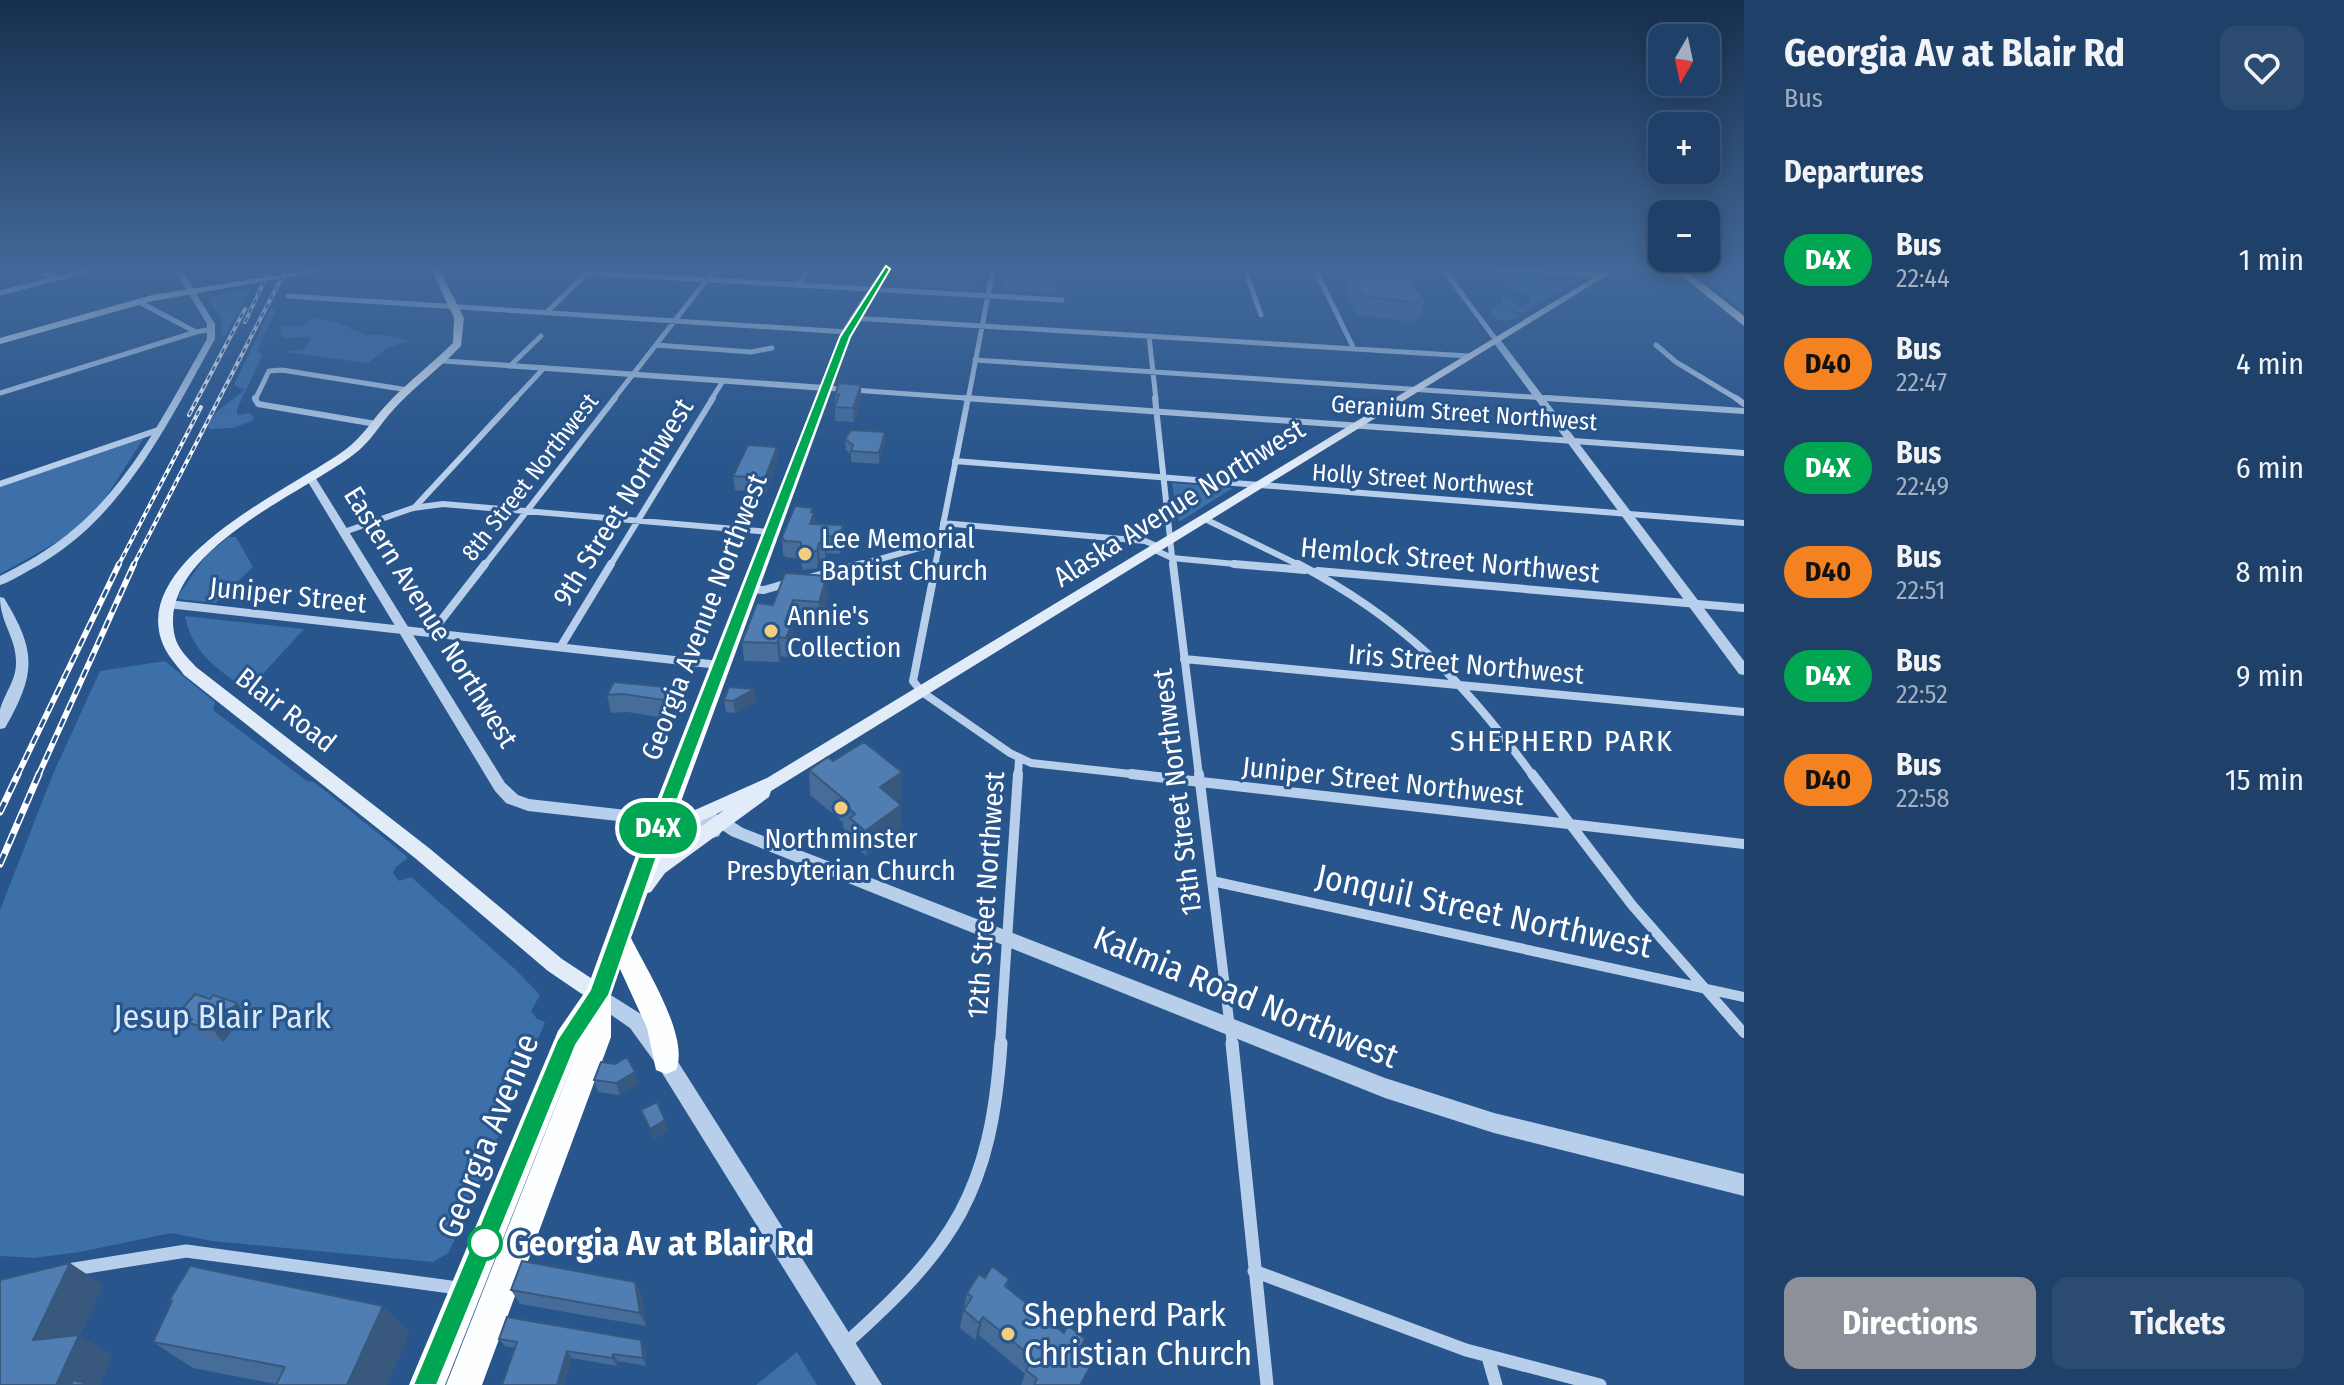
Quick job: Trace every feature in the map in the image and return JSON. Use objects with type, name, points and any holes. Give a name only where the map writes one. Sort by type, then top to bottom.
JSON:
[{"type":"highway","name":"Georgia Avenue Northwest","points":[[598,995],[630,902],[847,334]]},
{"type":"highway","points":[[618,937],[661,1028],[666,1061]]},
{"type":"highway","points":[[427,1385],[483,1292],[597,1037],[598,995]]},
{"type":"highway","points":[[464,1385],[483,1292]]},
{"type":"main road","points":[[0,341],[26,334]]},
{"type":"main road","points":[[168,604],[182,575],[210,545],[258,509],[355,448],[408,390],[460,340],[460,334]]},
{"type":"main road","name":"Alaska Avenue Northwest","points":[[630,902],[658,868],[773,783],[1506,334]]},
{"type":"main road","name":"Blair Road","points":[[168,604],[167,636],[175,653],[190,671],[422,853],[555,965],[598,995]]},
{"type":"main road","name":"Kalmia Road Northwest","points":[[662,820],[716,826]]},
{"type":"street","points":[[0,393],[191,334]]},
{"type":"street","points":[[0,581],[51,553],[93,522],[116,496],[158,430],[212,334]]},
{"type":"street","name":"8th Street Northwest","points":[[432,632],[665,334]]},
{"type":"street","points":[[922,692],[913,681],[980,334]]},
{"type":"street","points":[[1109,334],[1469,356]]},
{"type":"street","points":[[1347,334],[1354,349]]},
{"type":"street","points":[[1491,334],[1744,671]]},
{"type":"street","points":[[510,366],[541,336]]},
{"type":"street","name":"13th Street Northwest","points":[[1149,336],[1164,478],[1161,545],[1172,558],[1230,1025],[1267,1385]]},
{"type":"street","points":[[656,345],[751,352],[772,348]]},
{"type":"street","points":[[1656,345],[1677,363],[1744,404]]},
{"type":"street","points":[[975,360],[1744,411]]},
{"type":"street","name":"Geranium Street Northwest","points":[[439,361],[1744,453]]},
{"type":"street","points":[[413,508],[544,368]]},
{"type":"street","points":[[376,424],[258,404],[254,399],[269,371],[282,370],[408,390]]},
{"type":"street","name":"9th Street Northwest","points":[[561,646],[723,381]]},
{"type":"street","points":[[0,484],[158,430]]},
{"type":"street","name":"Holly Street Northwest","points":[[955,461],[1744,523]]},
{"type":"street","name":"Eastern Avenue Northwest","points":[[310,477],[500,787]]},
{"type":"street","points":[[344,532],[413,508],[452,504],[772,532]]},
{"type":"street","points":[[1205,519],[1313,570],[1391,620],[1466,686],[1499,726],[1624,897],[1744,1033]]},
{"type":"street","name":"Hemlock Street Northwest","points":[[943,523],[1145,541],[1161,545],[1172,558],[1744,608]]},
{"type":"street","points":[[749,588],[764,590],[923,547],[938,547]]},
{"type":"street","points":[[0,601],[24,654],[25,671],[0,724]]},
{"type":"street","name":"Juniper Street","points":[[168,604],[403,629]]},
{"type":"street","points":[[403,629],[720,665]]},
{"type":"street","name":"Iris Street Northwest","points":[[1184,659],[1744,712]]},
{"type":"street","name":"12th Street Northwest","points":[[845,1344],[894,1302],[925,1269],[957,1221],[978,1177],[996,1106],[1019,759],[922,692]]},
{"type":"street","name":"Juniper Street Northwest","points":[[1019,759],[1037,764],[1744,844]]},
{"type":"street","name":"Kalmia Road Northwest","points":[[500,787],[512,799],[528,805],[662,820]]},
{"type":"street","name":"Kalmia Road Northwest","points":[[716,826],[1007,936],[1385,1088],[1539,1135],[1744,1185]]},
{"type":"street","name":"Jonquil Street Northwest","points":[[1212,881],[1744,997]]},
{"type":"street","points":[[598,995],[637,1022],[666,1061],[870,1385]]},
{"type":"street","points":[[46,1273],[186,1251],[483,1292]]},
{"type":"street","points":[[1254,1271],[1394,1326],[1488,1357],[1600,1385]]},
{"type":"street","points":[[1488,1357],[1496,1385]]},
{"type":"green space","points":[[259,334],[265,334],[257,351],[263,354],[237,409],[237,415],[249,413],[254,417],[252,421],[233,428],[209,429],[208,424],[216,412],[245,390],[234,385]]},
{"type":"green space","points":[[282,334],[363,334],[411,341],[388,347],[368,363],[286,352],[305,349],[311,337],[283,338]]},
{"type":"green space","points":[[145,436],[101,505],[66,537],[0,574],[0,486]]},
{"type":"green space","points":[[1172,483],[1233,488],[1179,522]]},
{"type":"green space","points":[[229,537],[236,537],[253,567],[215,603],[179,599],[178,596],[207,554]]},
{"type":"green space","points":[[185,616],[304,629],[247,691],[200,651]]},
{"type":"green space","name":"Jesup Blair Park","points":[[165,661],[215,702],[213,710],[307,781],[314,782],[408,858],[393,873],[399,881],[411,877],[540,995],[531,1011],[537,1019],[545,1022],[458,1233],[448,1253],[433,1262],[212,1241],[171,1233],[80,1252],[34,1258],[0,1256],[0,910],[53,774],[100,671]]},
{"type":"green space","points":[[797,1352],[817,1385],[756,1385]]},
{"type":"building","points":[[839,383],[861,385],[853,408],[835,407]]},
{"type":"building","points":[[851,430],[885,432],[879,453],[851,451],[853,445],[845,439]]},
{"type":"building","points":[[748,445],[777,447],[765,478],[733,476]]},
{"type":"building","points":[[795,506],[813,508],[810,524],[843,525],[839,537],[827,536],[825,543],[819,543],[817,551],[801,553],[801,542],[785,541],[782,537]]},
{"type":"building","points":[[785,573],[827,576],[819,602],[793,600],[785,622],[792,622],[786,638],[779,637],[777,643],[742,642],[757,603],[773,605]]},
{"type":"building","points":[[614,682],[675,688],[670,701],[623,694],[607,695]]},
{"type":"building","points":[[729,687],[754,689],[733,701],[724,700]]},
{"type":"building","points":[[864,742],[902,772],[880,787],[901,805],[865,831],[850,818],[855,814],[843,803],[846,801],[809,770],[828,757],[833,761]]},
{"type":"building","points":[[195,994],[210,999],[213,995],[237,1003],[213,1030],[189,1023],[192,1019],[177,1015]]},
{"type":"building","points":[[627,1057],[635,1072],[616,1083],[594,1080],[601,1062],[615,1064]]},
{"type":"building","points":[[657,1102],[665,1120],[650,1129],[641,1110]]},
{"type":"building","points":[[522,1261],[635,1282],[640,1313],[511,1290]]},
{"type":"building","points":[[70,1263],[33,1340],[79,1335],[56,1385],[0,1385],[0,1280]]},
{"type":"building","points":[[190,1266],[383,1306],[347,1385],[276,1385],[285,1367],[153,1342],[172,1301],[169,1301]]},
{"type":"building","points":[[992,1266],[1009,1279],[1005,1286],[1064,1333],[1068,1325],[1085,1339],[1081,1346],[1095,1358],[1080,1385],[1034,1385],[1037,1379],[1026,1370],[1033,1358],[983,1317],[979,1323],[964,1310],[972,1297],[967,1293],[979,1274],[985,1278]]},
{"type":"building","points":[[507,1317],[641,1340],[643,1358],[613,1354],[612,1358],[567,1351],[557,1385],[502,1385],[517,1342],[499,1339]]},
{"type":"building","points":[[73,1380],[84,1383],[84,1385],[71,1385]]},
{"type":"railway","points":[[189,415],[232,334]]},
{"type":"railway","points":[[134,564],[253,334]]},
{"type":"railway","points":[[118,565],[201,407]]},
{"type":"railway","points":[[38,776],[134,564]]},
{"type":"railway","points":[[17,776],[118,565]]},
{"type":"railway","points":[[0,812],[18,774]]},
{"type":"railway","points":[[0,864],[39,774]]},
{"type":"bus line","name":"D4X","points":[[427,1385],[568,1040],[598,995],[691,739],[847,334]]},
{"type":"place","name":"Lee Memorial Baptist Church","points":[[805,554]]},
{"type":"place","name":"Annie's Collection","points":[[771,631]]},
{"type":"place","name":"Northminster Presbyterian Church","points":[[841,808]]},
{"type":"place","name":"Georgia Av at Blair Rd","points":[[485,1243]]},
{"type":"place","name":"Shepherd Park Christian Church","points":[[1008,1334]]},
{"type":"district","name":"SHEPHERD PARK","points":[[1562,741]]}]
